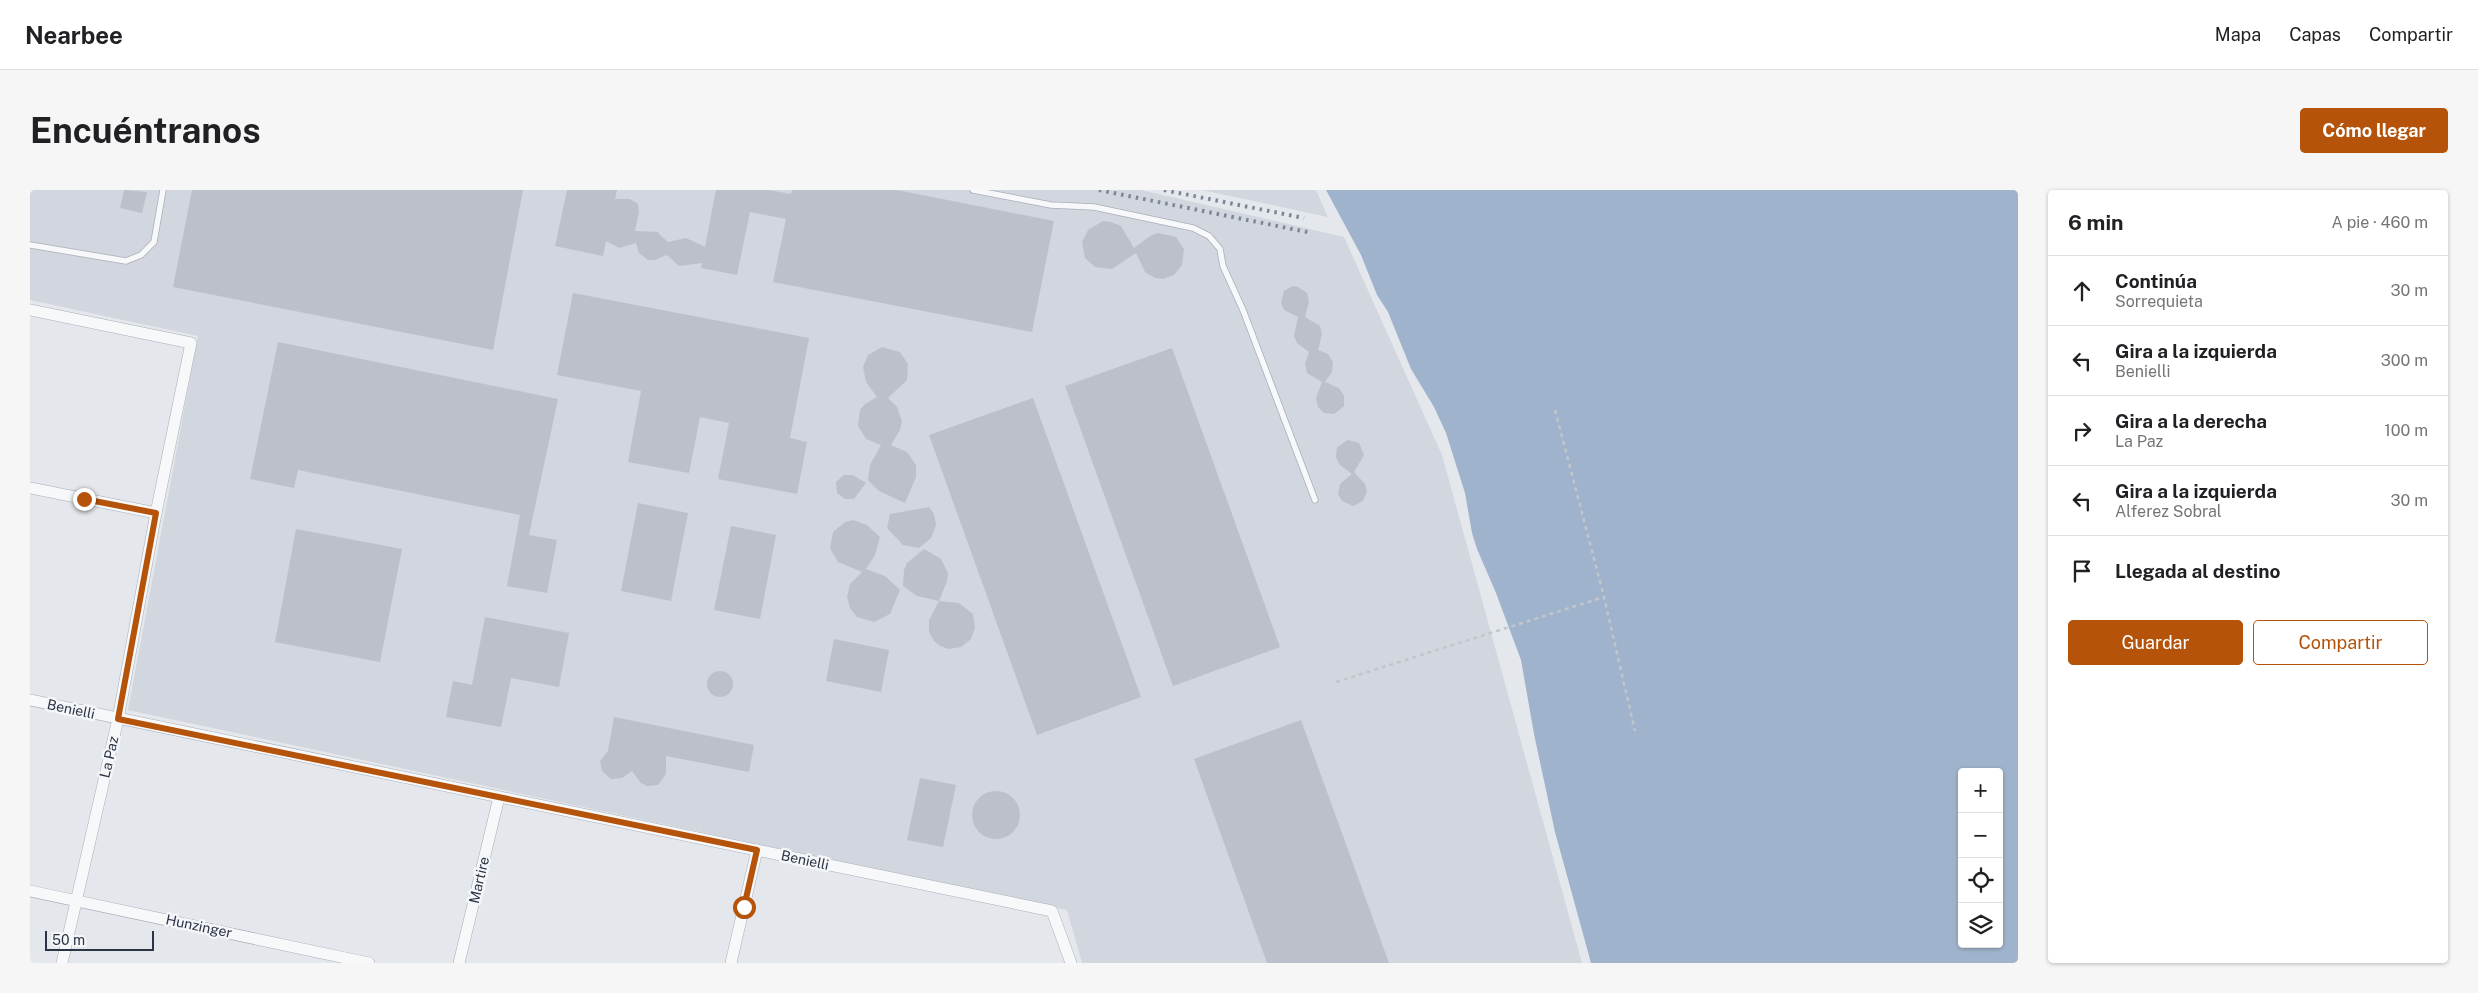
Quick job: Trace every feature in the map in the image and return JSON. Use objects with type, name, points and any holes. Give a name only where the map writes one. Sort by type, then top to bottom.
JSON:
[{"type":"street","name":"La Paz","points":[[30,310],[191,343],[156,513],[118,719],[75,899],[62,963]]},
{"type":"street","points":[[30,488],[156,513]]},
{"type":"street","name":"Benielli","points":[[30,700],[1052,911],[1071,963]]},
{"type":"street","name":"Martire","points":[[459,963],[499,797]]},
{"type":"street","points":[[732,963],[757,850]]},
{"type":"street","name":"Hunzinger","points":[[30,890],[368,963]]},
{"type":"lane","points":[[30,245],[126,261],[141,255],[154,242],[163,190]]},
{"type":"lane","points":[[973,190],[1051,205],[1094,207],[1193,228],[1209,236],[1220,249],[1224,266],[1243,310],[1315,500]]},
{"type":"path","points":[[1555,410],[1604,597],[1635,731]]},
{"type":"path","points":[[1336,682],[1604,597]]},
{"type":"shaded area","points":[[30,190],[1141,190],[1344,237],[1442,455],[1582,963],[1082,963],[1067,910],[128,710],[198,336],[30,300]]},
{"type":"shaded area","points":[[1202,190],[1316,190],[1328,217]]},
{"type":"water","points":[[1326,190],[2018,190],[2018,963],[1591,963],[1555,832],[1534,734],[1521,660],[1477,549],[1472,533],[1465,493],[1446,433],[1434,407],[1411,369],[1388,312],[1377,295],[1361,255]]},
{"type":"building","points":[[124,190],[147,192],[142,213],[120,208]]},
{"type":"building","points":[[192,190],[523,190],[493,350],[173,287]]},
{"type":"building","points":[[567,190],[617,190],[615,199],[630,199],[638,204],[639,212],[635,231],[660,232],[658,233],[668,242],[686,238],[705,247],[716,190],[769,190],[791,194],[792,190],[897,190],[1054,221],[1032,332],[773,282],[786,219],[750,212],[737,275],[701,268],[702,263],[679,266],[667,255],[655,260],[648,260],[639,253],[636,243],[619,248],[606,241],[603,256],[555,246]]},
{"type":"building","points":[[1103,221],[1121,226],[1134,248],[1150,236],[1158,233],[1176,237],[1184,249],[1182,265],[1174,275],[1163,279],[1155,278],[1145,272],[1136,253],[1112,269],[1095,267],[1085,258],[1082,242],[1088,230]]},
{"type":"building","points":[[1293,286],[1307,293],[1309,302],[1305,317],[1320,326],[1322,334],[1318,350],[1328,354],[1333,362],[1332,372],[1325,382],[1339,388],[1344,396],[1344,406],[1334,414],[1324,413],[1318,407],[1316,398],[1322,382],[1307,373],[1305,364],[1309,352],[1297,343],[1294,336],[1298,317],[1284,310],[1281,303],[1284,291]]},
{"type":"building","points":[[573,293],[809,338],[790,438],[807,442],[797,494],[718,479],[729,423],[700,417],[689,473],[628,462],[641,391],[557,375]]},
{"type":"building","points":[[278,342],[558,399],[529,535],[557,540],[547,593],[507,586],[520,515],[298,470],[294,488],[250,479]]},
{"type":"building","points":[[882,347],[900,352],[908,364],[907,380],[888,398],[897,407],[902,421],[900,430],[891,445],[907,452],[916,465],[916,477],[905,503],[879,491],[868,480],[870,465],[881,445],[866,439],[858,426],[860,410],[865,404],[877,397],[866,382],[863,367],[868,355]]},
{"type":"building","points":[[1172,348],[1280,647],[1173,686],[1065,386]]},
{"type":"building","points":[[1033,398],[1141,697],[1037,735],[929,435]]},
{"type":"building","points":[[1348,440],[1359,443],[1364,455],[1354,472],[1365,484],[1367,492],[1363,501],[1353,506],[1342,501],[1338,494],[1340,484],[1352,474],[1339,464],[1336,457],[1337,447]]},
{"type":"building","points":[[844,475],[853,475],[866,483],[854,499],[845,499],[837,493],[836,482]]},
{"type":"building","points":[[638,503],[688,513],[671,601],[621,591]]},
{"type":"building","points":[[929,507],[934,514],[936,525],[931,538],[919,548],[903,545],[887,528],[890,514]]},
{"type":"building","points":[[853,520],[867,525],[880,537],[875,555],[866,569],[885,576],[900,590],[890,614],[874,622],[857,617],[850,608],[847,597],[850,584],[862,572],[838,562],[830,548],[833,532],[845,522]]},
{"type":"building","points":[[731,526],[776,535],[760,619],[714,610]]},
{"type":"building","points":[[296,529],[402,549],[380,662],[275,642]]},
{"type":"building","points":[[924,549],[941,559],[948,573],[939,601],[917,596],[903,586],[904,570],[907,563]]},
{"type":"building","points":[[939,601],[959,603],[973,614],[975,628],[971,639],[961,647],[949,649],[940,646],[934,641],[929,632],[929,620]]},
{"type":"building","points":[[485,617],[569,633],[559,687],[511,678],[501,727],[446,717],[453,681],[472,685]]},
{"type":"building","points":[[834,639],[889,650],[881,692],[826,681]]},
{"type":"building","points":[[720,671],[729,675],[733,684],[729,693],[720,697],[711,693],[707,684],[711,675]]},
{"type":"building","points":[[614,717],[754,745],[749,772],[666,756],[666,774],[658,785],[647,786],[641,783],[632,771],[622,778],[611,779],[602,771],[600,761],[608,751]]},
{"type":"building","points":[[1301,720],[1389,963],[1267,963],[1194,759]]},
{"type":"building","points":[[920,778],[956,785],[943,847],[907,840]]},
{"type":"building","points":[[996,791],[1005,793],[1013,798],[1018,806],[1020,815],[1018,824],[1013,832],[1005,837],[996,839],[987,837],[979,832],[974,824],[972,815],[974,806],[979,798],[987,793]]},
{"type":"railway","points":[[1099,190],[1312,233]]},
{"type":"railway","points":[[1164,190],[1304,218]]},
{"type":"route","points":[[84,499],[156,513],[118,719],[757,850],[744,907]]}]
